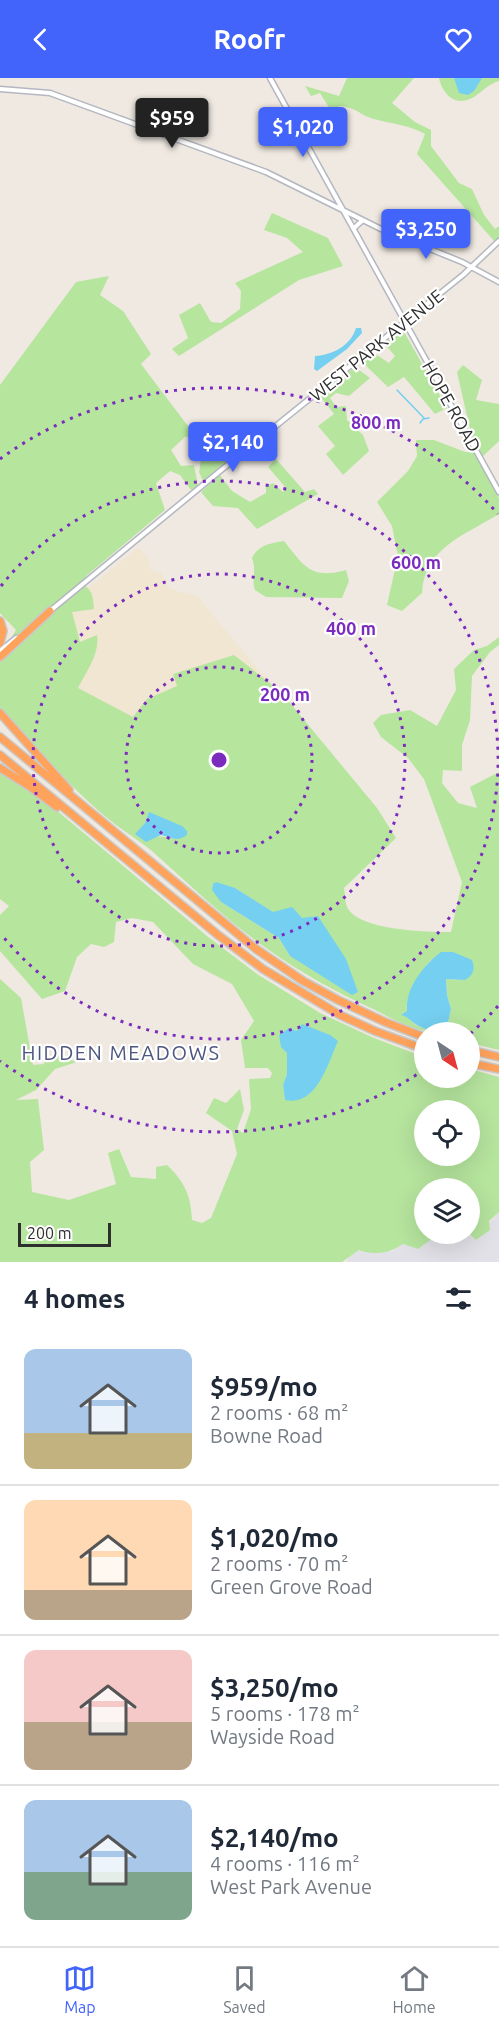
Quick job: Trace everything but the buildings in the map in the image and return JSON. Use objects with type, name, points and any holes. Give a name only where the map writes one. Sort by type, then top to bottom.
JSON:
[{"type":"highway","points":[[0,657],[50,611]]},
{"type":"highway","points":[[0,621],[3,631],[0,643]]},
{"type":"highway","points":[[0,713],[82,805]]},
{"type":"highway","points":[[0,737],[226,926],[270,960],[338,1000],[414,1033]]},
{"type":"highway","points":[[0,754],[226,942],[277,978],[348,1018],[414,1045]]},
{"type":"highway","points":[[0,768],[29,786],[115,850]]},
{"type":"highway","points":[[480,1052],[499,1057]]},
{"type":"highway","points":[[480,1064],[499,1069]]},
{"type":"street","name":"HOPE ROAD","points":[[270,78],[499,492]]},
{"type":"street","points":[[0,89],[50,93],[266,172],[397,236],[472,267],[499,282]]},
{"type":"street","points":[[325,200],[332,190]]},
{"type":"street","points":[[354,228],[363,220]]},
{"type":"street","name":"WEST PARK AVENUE","points":[[0,651],[472,267],[499,242]]},
{"type":"shaded area","points":[[138,548],[150,560],[149,569],[161,573],[170,589],[197,596],[262,674],[281,692],[234,739],[0,707],[0,657],[16,630],[0,613],[82,583],[89,587]]},
{"type":"shaded area","points":[[499,1212],[499,1262],[347,1262],[348,1257],[359,1250],[393,1251],[403,1244],[418,1249],[425,1244],[480,1244],[480,1235]]},
{"type":"green space","points":[[347,78],[414,78],[392,103],[415,122],[431,130],[431,146],[459,183],[472,189],[484,215],[495,229],[499,226],[499,238],[495,242],[417,154],[425,134],[339,106],[321,139],[309,139],[330,109],[320,93],[311,96],[305,86],[339,96]]},
{"type":"green space","points":[[439,78],[499,78],[499,81],[470,99],[459,101],[446,93]]},
{"type":"green space","points":[[272,213],[328,238],[343,266],[299,280],[179,356],[172,349],[188,338],[179,315],[200,303],[211,322],[221,323],[240,309],[241,291],[235,283],[303,252],[287,238],[264,230]]},
{"type":"green space","points":[[109,276],[100,295],[123,311],[151,354],[141,364],[206,450],[217,455],[232,456],[203,481],[199,472],[202,454],[186,436],[171,450],[181,466],[194,465],[198,486],[191,490],[180,475],[170,471],[156,483],[165,510],[86,576],[82,584],[92,594],[94,609],[72,612],[80,642],[97,635],[97,642],[92,663],[78,688],[133,717],[147,699],[177,686],[173,674],[234,655],[281,692],[377,808],[396,838],[344,888],[347,907],[354,915],[365,921],[395,928],[451,932],[462,882],[424,779],[408,758],[381,737],[373,723],[381,715],[410,710],[437,726],[456,690],[454,669],[474,650],[487,646],[499,637],[499,645],[490,652],[472,676],[470,720],[462,745],[462,771],[443,770],[442,783],[458,803],[477,808],[470,787],[499,772],[499,1050],[480,1045],[480,1022],[448,1022],[451,1009],[446,979],[465,980],[431,960],[414,984],[407,1003],[407,1012],[414,1023],[414,1028],[332,989],[279,957],[222,913],[152,851],[101,813],[2,713],[0,657],[16,630],[0,613],[0,385],[76,282]],"holes":[[[145,823],[175,839],[165,837],[136,834]],[[235,888],[273,913],[302,918],[290,956],[279,938],[221,902]]]},
{"type":"green space","points":[[403,330],[447,408],[435,414],[404,377],[388,387],[362,362],[374,353],[389,363],[395,356],[384,343]]},
{"type":"green space","points":[[463,365],[482,380],[476,400],[499,404],[499,441],[480,459],[499,498],[499,514],[460,536],[438,554],[424,578],[422,593],[402,611],[387,605],[398,556],[392,526],[377,502],[408,471],[417,456],[416,440],[434,440],[465,452],[475,451],[457,372]]},
{"type":"green space","points":[[355,367],[370,378],[349,396],[336,393],[330,398],[336,407],[346,406],[347,420],[363,435],[369,451],[343,475],[326,454],[335,446],[318,426],[334,414],[319,395]]},
{"type":"green space","points":[[276,459],[305,492],[314,489],[318,494],[257,529],[238,508],[213,506],[201,492],[220,475],[232,491],[250,502],[266,493],[266,486],[273,483],[283,492],[286,488],[268,467]]},
{"type":"green space","points":[[284,541],[309,569],[324,573],[346,570],[349,581],[342,598],[266,597],[255,590],[252,558],[265,545]]},
{"type":"green space","points":[[0,763],[207,936],[257,974],[320,1013],[414,1053],[414,1088],[480,1088],[480,1072],[499,1077],[499,1212],[489,1221],[490,1230],[480,1237],[480,1178],[414,1178],[414,1244],[425,1244],[418,1249],[403,1244],[382,1253],[359,1250],[342,1262],[0,1262],[0,979],[21,998],[33,1065],[44,1064],[47,1052],[50,1061],[58,1056],[77,1062],[55,1069],[36,1090],[16,1100],[38,1099],[44,1150],[30,1162],[32,1192],[69,1200],[116,1184],[108,1153],[119,1149],[131,1177],[156,1179],[156,1167],[167,1165],[186,1190],[192,1220],[202,1223],[211,1218],[237,1154],[232,1131],[206,1113],[214,1098],[226,1103],[240,1089],[244,1110],[237,1129],[243,1133],[251,1109],[249,1079],[270,1078],[272,1073],[268,1068],[245,1068],[241,1040],[254,1021],[232,984],[193,964],[153,922],[132,918],[116,922],[114,942],[104,947],[91,944],[77,957],[65,991],[42,999],[0,951],[0,915],[9,906],[0,899]],"holes":[[[289,1028],[297,1031],[285,1100],[283,1085],[287,1074],[287,1053],[279,1035]]]},
{"type":"water","points":[[454,78],[482,78],[474,91],[468,95],[459,93]]},
{"type":"water","points":[[356,328],[361,328],[362,333],[347,349],[317,371],[314,369],[315,356],[328,354],[346,344]]},
{"type":"water","points":[[149,812],[182,826],[187,831],[187,835],[177,839],[161,835],[146,842],[135,834],[145,823]]},
{"type":"water","points":[[216,882],[235,888],[273,912],[292,907],[302,918],[318,916],[346,959],[358,992],[352,995],[290,956],[279,938],[221,902],[212,890]]},
{"type":"water","points":[[441,952],[453,952],[472,960],[473,972],[468,978],[465,980],[446,979],[451,1009],[448,1022],[414,1023],[401,1015],[407,1011],[412,986],[428,963]]},
{"type":"water","points":[[302,1024],[330,1035],[338,1041],[320,1081],[313,1090],[305,1097],[285,1100],[283,1085],[287,1074],[287,1053],[281,1047],[279,1035],[289,1028],[297,1031]]},
{"type":"waterway","points":[[397,390],[424,418]]},
{"type":"waterway","points":[[420,423],[423,419],[429,418]]},
{"type":"district","name":"HIDDEN MEADOWS","points":[[121,1052]]}]
